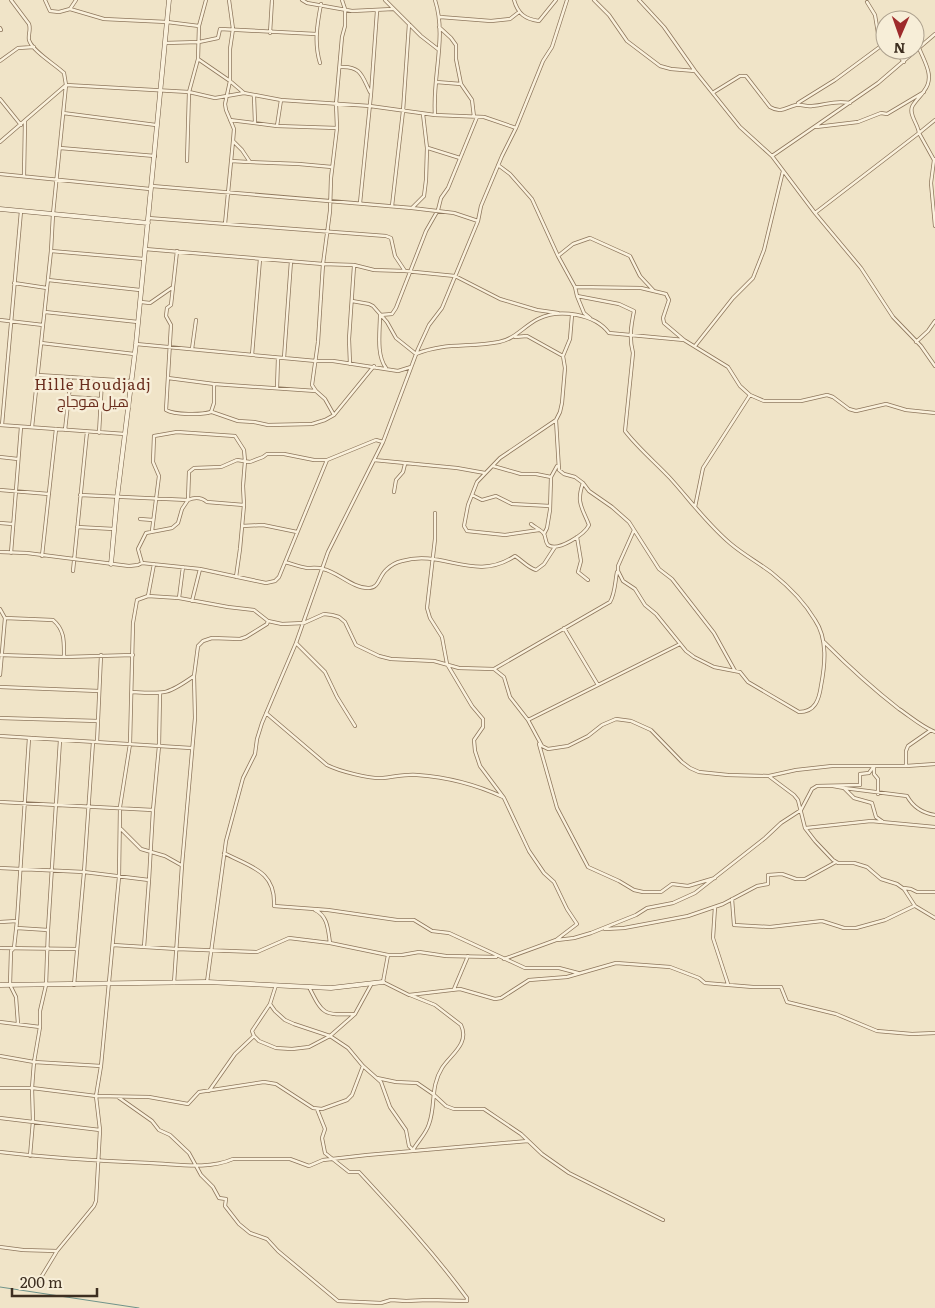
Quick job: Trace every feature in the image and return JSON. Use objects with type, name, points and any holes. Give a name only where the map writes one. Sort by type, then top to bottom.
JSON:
[{"type":"street","points":[[11,0],[30,24],[29,40],[34,47],[64,73],[66,85],[45,312],[32,427]]},
{"type":"street","points":[[45,0],[50,11],[59,12],[70,9],[104,19],[167,22],[199,26]]},
{"type":"street","points":[[70,9],[76,0]]},
{"type":"street","points":[[111,564],[117,498],[135,355],[169,0]]},
{"type":"street","points":[[187,161],[189,92],[198,59],[199,26],[206,0]]},
{"type":"street","points":[[225,224],[234,129],[226,110],[233,29],[228,0]]},
{"type":"street","points":[[270,33],[272,0]]},
{"type":"street","points":[[302,0],[307,3],[352,11],[393,9]]},
{"type":"street","points":[[334,415],[326,398],[316,391],[312,385],[316,361],[323,264],[337,128],[336,104],[342,37],[345,26],[345,9],[342,0]]},
{"type":"street","points":[[385,0],[408,24],[439,50]]},
{"type":"street","points":[[435,0],[440,17],[435,115]]},
{"type":"street","points":[[514,0],[519,12],[525,17],[539,21],[556,0]]},
{"type":"street","points":[[207,982],[224,853],[234,806],[243,778],[255,754],[256,739],[304,623],[310,600],[336,533],[384,442],[416,354],[429,325],[442,308],[478,221],[481,206],[516,128],[543,60],[553,44],[567,0]]},
{"type":"street","points":[[594,0],[608,15],[627,41],[660,66],[671,70],[695,70]]},
{"type":"street","points":[[639,0],[664,26],[695,70],[749,136],[772,156],[815,213],[862,268],[893,317],[935,366]]},
{"type":"street","points":[[867,2],[875,15]]},
{"type":"street","points":[[320,63],[316,34],[321,4]]},
{"type":"street","points":[[360,203],[377,11]]},
{"type":"street","points":[[440,17],[491,21],[510,19],[519,12]]},
{"type":"street","points":[[392,206],[404,111],[408,24]]},
{"type":"street","points":[[380,315],[392,314],[396,308],[426,230],[438,210],[441,198],[448,188],[475,117],[472,100],[461,84],[456,59],[456,45],[439,27]]},
{"type":"street","points":[[165,43],[199,42],[218,38],[220,29],[316,34]]},
{"type":"street","points":[[925,43],[935,34]]},
{"type":"street","points":[[0,61],[18,48],[34,47]]},
{"type":"street","points":[[713,92],[740,76],[746,76],[770,107],[775,110],[788,109],[836,80],[875,51]]},
{"type":"street","points":[[198,59],[230,81],[244,94]]},
{"type":"street","points":[[924,60],[930,74],[930,84],[912,107],[912,115],[918,126],[919,133],[935,160],[931,184],[935,226]]},
{"type":"street","points":[[772,156],[852,103],[904,62]]},
{"type":"street","points":[[340,66],[351,66],[360,72],[371,94]]},
{"type":"street","points":[[436,82],[461,84]]},
{"type":"street","points":[[0,142],[66,85],[189,92],[214,98],[244,94],[281,100],[370,106],[423,114],[484,117],[516,128]]},
{"type":"street","points":[[814,128],[858,122],[881,113],[888,114],[924,92]]},
{"type":"street","points":[[254,96],[255,123]]},
{"type":"street","points":[[0,99],[21,125]]},
{"type":"street","points":[[277,126],[281,100]]},
{"type":"street","points":[[797,104],[811,106],[838,100],[852,103]]},
{"type":"street","points":[[63,113],[158,125]]},
{"type":"street","points":[[412,208],[424,196],[427,148],[423,114]]},
{"type":"street","points":[[230,120],[277,126],[337,128]]},
{"type":"street","points":[[815,213],[935,120]]},
{"type":"street","points":[[24,176],[25,122]]},
{"type":"street","points":[[232,141],[242,150],[250,162]]},
{"type":"street","points":[[60,148],[154,156]]},
{"type":"street","points":[[427,148],[460,158]]},
{"type":"street","points":[[231,161],[332,167]]},
{"type":"street","points":[[498,166],[510,174],[532,199],[558,256],[575,287],[584,313],[609,333],[684,340]]},
{"type":"street","points":[[695,346],[733,298],[753,278],[764,250],[783,171]]},
{"type":"street","points":[[0,174],[151,187],[227,191],[430,211],[438,210],[478,221]]},
{"type":"street","points":[[0,209],[148,223]]},
{"type":"street","points":[[21,211],[1,425],[125,434]]},
{"type":"street","points":[[148,218],[391,238],[395,256],[405,272]]},
{"type":"street","points":[[558,256],[573,244],[590,238],[630,256],[640,276],[655,292]]},
{"type":"street","points":[[145,249],[455,276],[500,299],[537,310],[584,316],[591,319]]},
{"type":"street","points":[[51,251],[144,259]]},
{"type":"street","points":[[177,251],[171,306],[168,308],[166,316],[171,325],[166,410],[188,414],[206,414],[211,412],[238,420],[268,425],[312,424],[334,415],[374,366]]},
{"type":"street","points":[[252,355],[260,259]]},
{"type":"street","points":[[284,358],[291,261]]},
{"type":"street","points":[[350,364],[349,339],[354,266]]},
{"type":"street","points":[[48,280],[140,290]]},
{"type":"street","points":[[14,283],[47,288]]},
{"type":"street","points":[[139,302],[150,302],[174,287]]},
{"type":"street","points":[[575,287],[641,288],[666,294],[669,300],[663,318],[665,325],[684,340],[728,366],[740,386],[750,395],[764,402],[774,400],[792,402],[827,395],[833,397],[849,409],[856,411],[886,404],[906,410],[935,414]]},
{"type":"street","points":[[577,296],[619,304],[634,311],[630,335],[633,353],[625,431],[730,544],[772,573],[816,620],[823,641],[825,660],[821,688],[815,705],[805,712],[799,712],[748,682],[742,673],[717,668],[694,657],[645,605],[634,589],[623,581],[618,571]]},
{"type":"street","points":[[352,302],[370,304],[387,322],[396,338],[416,354]]},
{"type":"street","points":[[45,312],[138,322]]},
{"type":"street","points":[[513,338],[539,318],[562,314]]},
{"type":"street","points":[[380,315],[381,355],[386,368]]},
{"type":"street","points":[[572,315],[570,339],[563,356],[565,368],[564,388],[560,412],[556,420],[559,470],[564,474],[575,477],[583,483],[588,491],[623,516],[659,569],[672,579],[714,633],[734,671]]},
{"type":"street","points":[[0,320],[43,325]]},
{"type":"street","points":[[192,349],[196,320]]},
{"type":"street","points":[[916,342],[928,331],[935,321]]},
{"type":"street","points":[[416,354],[439,347],[494,343],[527,336],[563,356]]},
{"type":"street","points":[[41,343],[135,355]]},
{"type":"street","points":[[136,344],[333,361],[398,371],[411,367]]},
{"type":"street","points":[[277,388],[278,357]]},
{"type":"street","points":[[38,375],[132,382]]},
{"type":"street","points":[[65,430],[71,378]]},
{"type":"street","points":[[167,378],[214,384],[316,391]]},
{"type":"street","points":[[99,433],[102,380]]},
{"type":"street","points":[[211,412],[214,403],[214,384]]},
{"type":"street","points":[[695,507],[703,468],[750,395]]},
{"type":"street","points":[[69,397],[101,399]]},
{"type":"street","points":[[539,530],[505,535],[467,531],[464,526],[477,482],[500,458],[556,420]]},
{"type":"street","points":[[11,553],[21,426]]},
{"type":"street","points":[[42,556],[56,429]]},
{"type":"street","points":[[73,570],[87,432]]},
{"type":"street","points":[[152,531],[155,498],[160,476],[153,462],[153,440],[155,434],[177,432],[233,435],[239,440],[244,450],[245,461],[244,505],[236,577]]},
{"type":"street","points":[[142,563],[138,549],[146,532],[172,528],[178,523],[182,509],[188,500],[190,470],[204,467],[221,467],[237,460],[255,461],[267,454],[284,454],[314,460],[326,460],[376,440],[384,442]]},
{"type":"street","points":[[0,457],[19,459]]},
{"type":"street","points":[[0,552],[134,566],[142,563],[184,567],[214,571],[266,583],[272,582],[279,577],[326,460]]},
{"type":"street","points":[[374,460],[457,468],[486,473]]},
{"type":"street","points":[[394,492],[396,480],[403,472],[405,464]]},
{"type":"street","points":[[493,466],[521,474],[551,477]]},
{"type":"street","points":[[544,534],[548,528],[551,477],[558,466]]},
{"type":"street","points":[[285,562],[305,568],[323,568],[362,588],[370,588],[376,585],[385,570],[397,563],[420,558],[485,568],[503,564],[515,556],[522,560],[529,568],[536,570],[544,564],[555,547],[586,532],[589,525],[580,507],[579,494],[583,483]]},
{"type":"street","points":[[0,490],[49,494]]},
{"type":"street","points":[[80,495],[188,500],[203,498],[207,502],[244,505]]},
{"type":"street","points":[[472,495],[482,500],[496,496],[512,504],[550,506]]},
{"type":"street","points":[[435,513],[435,539],[426,608],[442,637],[447,664],[472,706],[483,718],[482,727],[474,740],[480,766],[504,798],[529,851],[544,873],[554,882],[567,909],[577,922],[576,926],[556,940]]},
{"type":"street","points":[[140,519],[153,520]]},
{"type":"street","points":[[0,523],[13,524]]},
{"type":"street","points":[[531,524],[544,534],[547,544],[555,547]]},
{"type":"street","points":[[242,526],[264,525],[297,532]]},
{"type":"street","points":[[77,527],[114,529]]},
{"type":"street","points":[[37,1284],[57,1251],[95,1204],[100,1130],[96,1096],[101,1066],[120,877],[120,807],[130,744],[133,623],[136,600],[148,596],[179,598],[254,610],[268,621],[282,624],[304,623],[324,614],[332,615],[346,622],[354,643],[363,649],[391,659],[428,660],[459,668],[494,669],[610,602],[613,596],[618,566],[634,530]]},
{"type":"street","points":[[577,537],[581,561],[578,572],[588,580]]},
{"type":"street","points":[[148,596],[154,564]]},
{"type":"street","points":[[179,598],[184,567]]},
{"type":"street","points":[[192,601],[200,569]]},
{"type":"street","points":[[0,609],[6,618],[0,675]]},
{"type":"street","points":[[6,618],[53,620],[59,624],[63,633],[64,657]]},
{"type":"street","points":[[174,982],[191,748],[195,718],[194,676],[198,646],[203,641],[212,638],[240,639],[246,637],[268,621]]},
{"type":"street","points":[[564,628],[598,685]]},
{"type":"street","points":[[823,641],[852,671],[875,690],[933,731],[908,746],[906,766]]},
{"type":"street","points":[[296,643],[325,672],[337,697],[355,726]]},
{"type":"street","points":[[528,720],[680,644]]},
{"type":"street","points":[[2,655],[64,657],[133,655]]},
{"type":"street","points":[[97,742],[101,655]]},
{"type":"street","points":[[494,669],[504,677],[510,697],[528,720],[542,746],[548,749],[559,748],[588,736],[610,720],[624,719],[638,723],[651,730],[682,762],[695,770],[728,775],[769,776],[796,770],[832,766],[935,764]]},
{"type":"street","points":[[132,692],[160,693],[176,688],[194,676]]},
{"type":"street","points":[[0,687],[99,691]]},
{"type":"street","points":[[144,947],[159,746],[160,693]]},
{"type":"street","points":[[266,713],[335,769],[351,774],[381,778],[401,775],[430,776],[488,790],[504,798]]},
{"type":"street","points":[[0,718],[98,721]]},
{"type":"street","points":[[0,736],[191,748]]},
{"type":"street","points":[[18,1024],[16,997],[10,985],[11,951],[14,948],[17,928],[29,738]]},
{"type":"street","points":[[30,1156],[33,1121],[32,1088],[34,1062],[40,1027],[40,1011],[46,985],[60,740]]},
{"type":"street","points":[[539,741],[557,808],[588,867],[634,890],[643,892],[662,892],[672,884],[688,886],[716,878]]},
{"type":"street","points":[[74,985],[93,742]]},
{"type":"street","points":[[504,959],[556,940],[574,938],[604,929],[647,908],[673,903],[696,893],[800,810],[812,789],[817,786],[860,785],[860,774],[869,773],[874,766]]},
{"type":"street","points":[[874,766],[874,774],[878,780],[878,794]]},
{"type":"street","points":[[769,776],[798,800],[806,828],[815,841],[836,862]]},
{"type":"street","points":[[832,786],[878,794],[907,796],[911,803],[921,811],[935,815]]},
{"type":"street","points":[[844,788],[854,798],[872,803],[876,817],[884,822]]},
{"type":"street","points":[[0,802],[153,810]]},
{"type":"street","points":[[806,828],[857,822],[884,822],[935,827]]},
{"type":"street","points":[[120,828],[141,849],[151,851],[182,865]]},
{"type":"street","points":[[224,853],[262,873],[270,882],[275,893],[274,906],[314,909],[321,913],[328,928],[330,943]]},
{"type":"street","points":[[604,929],[630,927],[688,916],[715,907],[757,886],[768,884],[768,875],[782,874],[796,879],[805,879],[836,862],[860,864],[867,867],[881,879],[902,888],[917,892],[935,892]]},
{"type":"street","points":[[0,868],[84,872],[149,880]]},
{"type":"street","points":[[902,888],[915,906],[935,918]]},
{"type":"street","points":[[732,898],[734,925],[755,927],[792,926],[810,922],[822,922],[844,928],[856,928],[885,920],[915,906]]},
{"type":"street","points":[[715,907],[713,938],[728,984]]},
{"type":"street","points":[[302,908],[379,916],[397,920],[414,920],[432,931],[449,933],[524,968],[559,968],[580,973]]},
{"type":"street","points":[[0,922],[17,921]]},
{"type":"street","points":[[17,928],[48,930]]},
{"type":"street","points":[[113,945],[177,950],[211,949],[257,952],[289,938],[330,943],[388,955],[419,952],[446,956],[499,957]]},
{"type":"street","points":[[0,948],[76,949]]},
{"type":"street","points":[[383,982],[388,955]]},
{"type":"street","points":[[454,989],[468,956]]},
{"type":"street","points":[[409,995],[454,989],[465,990],[495,999],[501,998],[529,980],[566,977],[616,963],[661,966],[683,971],[699,978],[705,983],[752,987],[781,987],[787,1002],[836,1014],[877,1032],[912,1034],[935,1032]]},
{"type":"street","points":[[0,985],[207,982],[331,988],[383,982],[435,1005],[462,1027],[459,1049],[441,1068],[434,1086],[429,1125],[412,1151]]},
{"type":"street","points":[[276,985],[270,1004],[252,1030],[254,1036],[259,1040],[276,1048],[292,1049],[309,1047],[330,1036],[355,1014],[372,983]]},
{"type":"street","points":[[309,987],[320,1008],[328,1013],[336,1015],[355,1014]]},
{"type":"street","points":[[270,1004],[285,1020],[330,1036],[348,1048],[362,1066],[381,1082],[390,1107],[406,1130],[409,1146],[412,1151]]},
{"type":"street","points":[[0,1022],[40,1027]]},
{"type":"street","points":[[209,1091],[235,1054],[254,1036]]},
{"type":"street","points":[[0,1056],[34,1062],[101,1066]]},
{"type":"street","points":[[317,1109],[347,1100],[352,1095],[362,1066]]},
{"type":"street","points":[[377,1078],[396,1082],[417,1083],[446,1106],[454,1109],[484,1110],[521,1134],[542,1154],[569,1173],[664,1220]]},
{"type":"street","points":[[0,1088],[32,1088],[96,1096],[149,1097],[188,1104],[200,1092],[247,1084],[270,1083],[281,1087],[317,1109],[325,1129],[322,1138],[325,1153],[349,1172],[359,1172],[443,1265],[467,1298],[467,1301],[391,1300],[381,1303],[346,1303],[338,1301],[278,1251],[267,1239],[250,1233],[238,1224],[225,1206],[226,1199],[219,1198],[214,1187],[202,1177],[189,1153],[170,1135],[157,1128],[152,1121],[118,1097]]},
{"type":"street","points":[[0,1118],[100,1130]]},
{"type":"street","points":[[0,1152],[99,1161],[196,1166],[238,1158],[290,1159],[313,1166],[324,1160],[528,1141]]},
{"type":"street","points":[[0,1247],[57,1251]]},
{"type":"waterway","points":[[0,1287],[139,1308]]},
{"type":"district","name":"Hille Houdjadj هيل هوجاج","points":[[93,392]]}]
